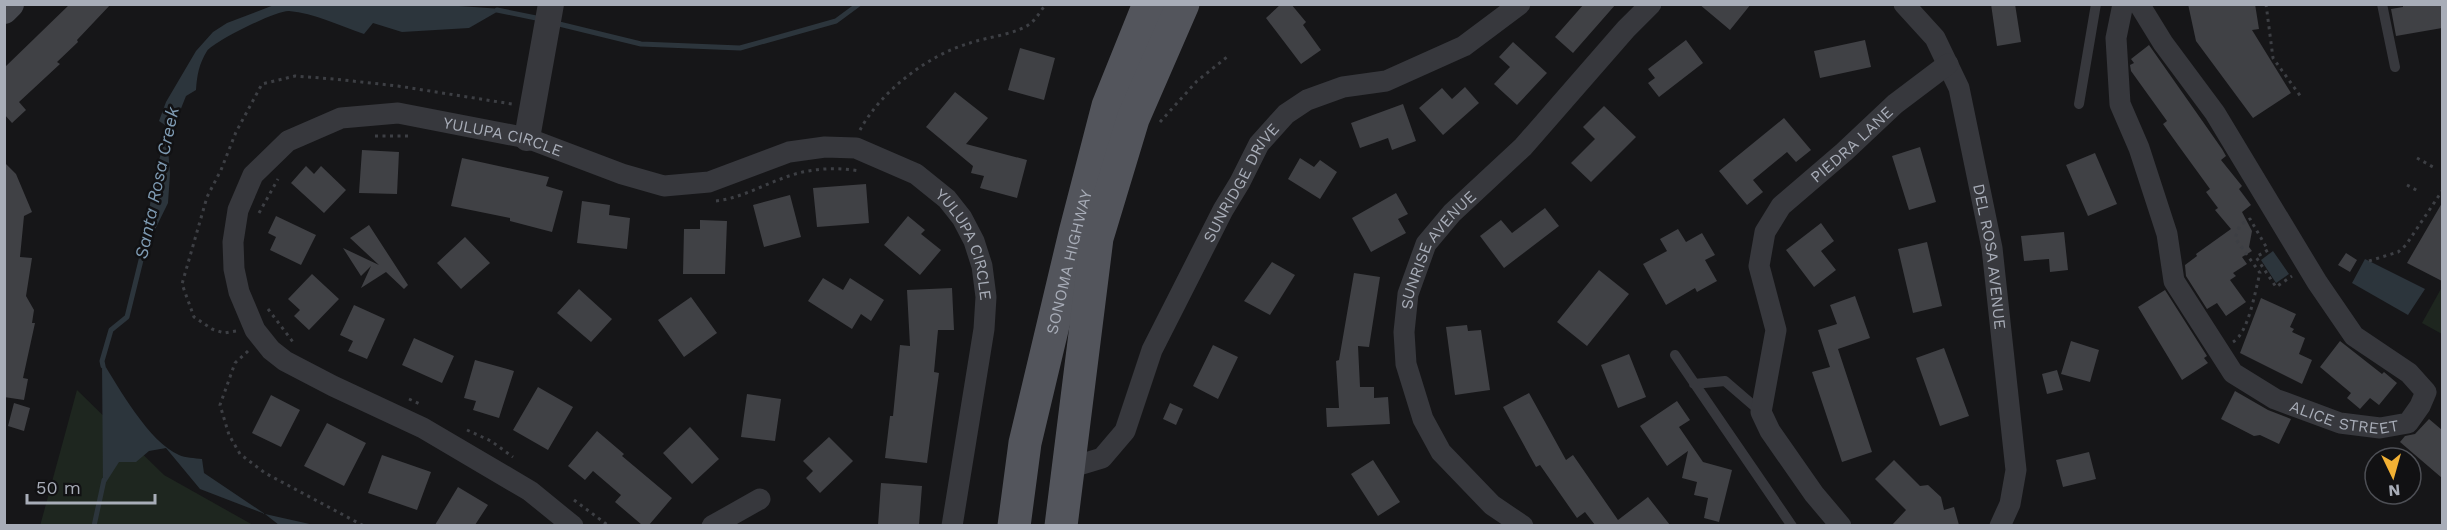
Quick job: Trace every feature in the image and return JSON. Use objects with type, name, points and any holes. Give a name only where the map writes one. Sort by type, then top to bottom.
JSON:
[{"type":"main road","points":[[4,10],[10,4]]},
{"type":"main road","name":"SONOMA HIGHWAY","points":[[1014,525],[1025,443],[1075,232],[1108,106],[1149,4]]},
{"type":"main road","name":"SONOMA HIGHWAY","points":[[1061,525],[1098,238],[1133,119],[1183,4]]},
{"type":"street","points":[[527,138],[527,103],[551,4]]},
{"type":"street","name":"SUNRIDGE DRIVE","points":[[1069,468],[1102,458],[1125,431],[1152,350],[1222,210],[1240,182],[1259,144],[1286,114],[1307,100],[1343,87],[1386,81],[1464,46],[1520,4]]},
{"type":"street","name":"SUNRISE AVENUE","points":[[1522,525],[1492,505],[1441,452],[1423,419],[1406,364],[1404,332],[1408,294],[1426,244],[1452,213],[1523,147],[1626,29],[1651,4]]},
{"type":"street","name":"DEL ROSA AVENUE","points":[[1904,4],[1935,38],[1959,88],[1993,260],[2016,470],[2010,504],[2001,525]]},
{"type":"street","name":"ALICE STREET","points":[[2123,4],[2116,38],[2120,104],[2139,148],[2167,234],[2174,281],[2233,373],[2275,399],[2340,423],[2380,428],[2408,423],[2420,406],[2426,392],[2409,373],[2354,336],[2317,282],[2215,113],[2163,43],[2139,4]]},
{"type":"street","name":"PIEDRA LANE","points":[[1761,412],[1776,330],[1759,266],[1765,232],[1781,206],[1895,104],[1948,64]]},
{"type":"street","name":"YULUPA CIRCLE","points":[[573,525],[530,491],[423,428],[285,361],[246,331],[234,268],[233,242],[238,210],[253,175],[288,141],[341,118],[398,113],[527,138],[622,174],[664,186],[709,182],[789,152],[825,147],[856,148],[916,174],[947,199],[962,218],[974,240],[982,266],[986,297],[984,329],[952,525]]},
{"type":"street","points":[[1761,412],[1770,431],[1814,494],[1841,525]]},
{"type":"street","points":[[712,525],[760,499]]},
{"type":"lane","points":[[2079,104],[2096,4]]},
{"type":"lane","points":[[2382,4],[2395,67]]},
{"type":"lane","points":[[1675,355],[1792,525]]},
{"type":"lane","points":[[1694,384],[1725,381],[1761,412]]},
{"type":"path","points":[[856,148],[860,129],[876,107],[915,69],[968,43],[1003,35],[1030,24],[1046,4]]},
{"type":"path","points":[[2266,4],[2273,58],[2301,97]]},
{"type":"path","points":[[1156,127],[1197,81],[1227,57]]},
{"type":"path","points":[[364,525],[265,473],[240,454],[229,435],[220,405],[235,363],[250,348],[246,331],[224,333],[194,317],[182,284],[207,197],[236,132],[262,84],[295,76],[527,103]]},
{"type":"path","points":[[371,135],[419,137]]},
{"type":"path","points":[[2417,158],[2433,167]]},
{"type":"path","points":[[708,201],[730,199],[810,170],[831,168],[868,174]]},
{"type":"path","points":[[257,217],[279,177]]},
{"type":"path","points":[[2407,184],[2418,191]]},
{"type":"path","points":[[2369,261],[2398,252],[2406,245],[2442,191]]},
{"type":"path","points":[[2219,351],[2239,338],[2252,307],[2260,273],[2235,238],[2240,225],[2250,219],[2268,250]]},
{"type":"path","points":[[2274,248],[2256,257],[2276,286],[2292,276],[2286,267]]},
{"type":"path","points":[[265,302],[273,317]]},
{"type":"shaded area","points":[[2442,287],[2442,334],[2422,323]]},
{"type":"shaded area","points":[[77,390],[164,475],[253,525],[40,526]]},
{"type":"water","points":[[274,5],[445,5],[502,9],[469,28],[402,32],[373,23],[364,34],[308,14],[289,11],[272,15],[212,46],[200,65],[196,90],[186,96],[178,116],[168,127],[159,121],[166,102],[196,51],[213,32],[227,23]]},
{"type":"water","points":[[167,135],[170,174],[168,203],[141,258],[156,169]]},
{"type":"water","points":[[2273,251],[2289,274],[2276,283],[2261,260]]},
{"type":"water","points":[[2365,259],[2425,289],[2408,315],[2352,283]]},
{"type":"water","points":[[102,361],[126,399],[157,439],[179,455],[202,459],[204,473],[265,514],[200,489],[166,448],[149,451],[136,462],[119,462],[103,487]]},
{"type":"water","points":[[265,514],[314,525],[279,525]]},
{"type":"building","points":[[70,4],[111,4],[57,62],[60,64],[19,102],[26,110],[12,123],[4,114],[4,68]]},
{"type":"building","points":[[1281,4],[1291,4],[1306,22],[1303,25],[1321,50],[1301,64],[1266,18]]},
{"type":"building","points":[[1584,4],[1616,4],[1573,53],[1555,37]]},
{"type":"building","points":[[1699,4],[1751,4],[1730,30]]},
{"type":"building","points":[[1991,4],[2015,4],[2021,42],[1997,46]]},
{"type":"building","points":[[2188,4],[2255,4],[2259,29],[2252,30],[2291,93],[2253,118],[2196,41]]},
{"type":"building","points":[[2403,4],[2442,4],[2442,28],[2396,36],[2391,9],[2403,7]]},
{"type":"building","points":[[1686,40],[1703,63],[1659,97],[1648,83],[1655,78],[1648,69]]},
{"type":"building","points":[[1865,40],[1871,67],[1820,78],[1814,51]]},
{"type":"building","points":[[1513,42],[1547,73],[1517,105],[1494,84],[1510,67],[1499,57]]},
{"type":"building","points":[[2149,45],[2222,149],[2226,156],[2221,160],[2242,186],[2239,189],[2251,205],[2242,212],[2252,231],[2249,247],[2252,251],[2242,257],[2247,264],[2233,273],[2236,276],[2230,280],[2246,302],[2226,316],[2217,303],[2207,309],[2186,276],[2185,265],[2197,256],[2196,254],[2231,229],[2215,210],[2218,208],[2206,192],[2210,189],[2163,124],[2167,121],[2131,71],[2130,65],[2134,63],[2131,59]]},
{"type":"building","points":[[1020,48],[1055,58],[1044,100],[1008,90]]},
{"type":"building","points":[[1465,87],[1479,103],[1443,135],[1419,108],[1442,88],[1452,99]]},
{"type":"building","points":[[955,92],[988,118],[966,144],[1027,160],[1017,198],[980,188],[984,176],[971,173],[973,166],[926,127]]},
{"type":"building","points":[[1403,104],[1416,141],[1392,150],[1388,138],[1360,148],[1351,123]]},
{"type":"building","points":[[1604,106],[1636,137],[1591,182],[1571,163],[1595,139],[1583,127]]},
{"type":"building","points":[[1784,118],[1811,150],[1796,162],[1787,152],[1753,180],[1763,192],[1747,205],[1719,171]]},
{"type":"building","points":[[1920,147],[1936,202],[1909,210],[1892,156]]},
{"type":"building","points":[[362,150],[399,152],[397,194],[359,193]]},
{"type":"building","points":[[2095,153],[2117,204],[2088,216],[2066,165]]},
{"type":"building","points":[[462,158],[549,177],[546,186],[563,191],[552,232],[510,221],[510,218],[451,206]]},
{"type":"building","points":[[1300,158],[1314,167],[1320,160],[1337,172],[1320,199],[1288,179]]},
{"type":"building","points":[[4,162],[16,174],[32,212],[24,216],[20,257],[32,258],[26,296],[34,310],[32,323],[35,323],[23,378],[28,379],[24,400],[4,397]]},
{"type":"building","points":[[306,166],[314,174],[321,166],[346,190],[324,213],[291,183]]},
{"type":"building","points":[[866,184],[869,223],[817,227],[813,188]]},
{"type":"building","points":[[1396,193],[1408,214],[1398,219],[1406,233],[1371,252],[1352,218]]},
{"type":"building","points":[[790,195],[801,237],[764,247],[753,205]]},
{"type":"building","points":[[582,201],[610,205],[609,215],[630,218],[627,249],[577,243]]},
{"type":"building","points":[[2442,203],[2442,281],[2407,263]]},
{"type":"building","points":[[1545,208],[1559,226],[1504,268],[1480,236],[1501,220],[1512,233]]},
{"type":"building","points":[[276,216],[316,235],[301,265],[270,250],[276,237],[268,233]]},
{"type":"building","points":[[908,216],[925,230],[921,234],[941,250],[920,275],[884,245]]},
{"type":"building","points":[[700,220],[727,221],[725,274],[683,274],[684,229],[700,229]]},
{"type":"building","points":[[1821,223],[1834,241],[1821,251],[1836,270],[1814,287],[1786,250]]},
{"type":"building","points":[[369,225],[408,285],[404,289],[386,272],[361,288],[371,266],[361,276],[343,248],[379,265],[350,238]]},
{"type":"building","points":[[1678,229],[1686,242],[1702,233],[1715,255],[1705,260],[1717,281],[1697,292],[1695,288],[1666,305],[1643,264],[1667,251],[1660,239]]},
{"type":"building","points":[[2064,232],[2068,270],[2050,272],[2049,259],[2024,261],[2021,236]]},
{"type":"building","points":[[465,237],[490,263],[461,289],[437,263]]},
{"type":"building","points":[[1927,242],[1942,306],[1913,313],[1898,249]]},
{"type":"building","points":[[2346,253],[2357,260],[2350,272],[2338,265]]},
{"type":"building","points":[[1272,262],[1295,275],[1270,315],[1244,301]]},
{"type":"building","points":[[1599,270],[1629,294],[1587,346],[1557,322]]},
{"type":"building","points":[[1354,273],[1380,277],[1369,347],[1358,346],[1360,387],[1374,387],[1374,398],[1388,397],[1390,424],[1327,427],[1326,408],[1339,408],[1336,361],[1339,360]]},
{"type":"building","points":[[312,274],[339,299],[309,330],[294,316],[300,310],[288,299]]},
{"type":"building","points":[[823,278],[843,290],[850,278],[884,300],[871,321],[861,314],[852,329],[808,301]]},
{"type":"building","points":[[952,288],[954,330],[938,330],[934,372],[939,373],[927,463],[885,458],[890,416],[893,416],[900,345],[910,346],[907,290]]},
{"type":"building","points":[[579,289],[612,319],[591,342],[557,313]]},
{"type":"building","points":[[2165,290],[2207,356],[2204,358],[2208,363],[2182,380],[2138,307]]},
{"type":"building","points":[[1855,296],[1870,338],[1838,349],[1872,452],[1842,462],[1812,372],[1830,367],[1818,330],[1837,324],[1830,305]]},
{"type":"building","points":[[691,297],[717,333],[684,357],[658,320]]},
{"type":"building","points":[[2261,298],[2296,314],[2290,327],[2294,329],[2292,332],[2305,338],[2299,354],[2312,360],[2302,384],[2240,353]]},
{"type":"building","points":[[354,305],[385,319],[367,359],[348,351],[353,341],[340,335]]},
{"type":"building","points":[[1467,325],[1468,331],[1481,330],[1490,390],[1455,395],[1446,327]]},
{"type":"building","points":[[414,338],[454,356],[442,383],[402,365]]},
{"type":"building","points":[[2071,341],[2099,350],[2090,382],[2061,374]]},
{"type":"building","points":[[2340,341],[2397,383],[2379,405],[2370,398],[2360,409],[2347,398],[2351,393],[2320,367]]},
{"type":"building","points":[[1213,345],[1238,357],[1218,399],[1193,386]]},
{"type":"building","points":[[1944,348],[1969,416],[1940,426],[1916,358]]},
{"type":"building","points":[[1629,354],[1646,397],[1618,408],[1601,365]]},
{"type":"building","points":[[475,360],[514,371],[499,418],[473,410],[476,401],[464,398]]},
{"type":"building","points":[[2057,370],[2063,390],[2047,394],[2042,374]]},
{"type":"building","points":[[538,387],[573,407],[548,450],[513,430]]},
{"type":"building","points":[[2235,391],[2268,410],[2291,419],[2279,444],[2260,435],[2254,436],[2221,419]]},
{"type":"building","points":[[1529,393],[1566,460],[1573,455],[1618,520],[1648,497],[1670,525],[1595,525],[1585,512],[1577,518],[1540,465],[1536,467],[1503,407]]},
{"type":"building","points":[[747,394],[781,399],[775,441],[741,437]]},
{"type":"building","points":[[271,395],[300,410],[281,447],[252,433]]},
{"type":"building","points":[[1677,401],[1690,420],[1679,427],[1703,462],[1732,470],[1719,522],[1704,518],[1708,498],[1694,495],[1697,482],[1682,478],[1688,451],[1667,466],[1640,426]]},
{"type":"building","points":[[14,403],[30,408],[24,431],[8,426]]},
{"type":"building","points":[[1170,403],[1183,409],[1176,425],[1163,419]]},
{"type":"building","points":[[2429,419],[2442,430],[2442,478],[2423,462],[2423,446],[2405,446],[2400,442],[2405,436],[2415,434]]},
{"type":"building","points":[[327,423],[366,443],[344,486],[304,466]]},
{"type":"building","points":[[690,427],[719,459],[692,484],[663,453]]},
{"type":"building","points":[[597,431],[624,454],[622,456],[672,498],[649,525],[642,525],[615,502],[621,495],[593,471],[585,480],[568,466]]},
{"type":"building","points":[[829,437],[853,461],[820,493],[806,478],[813,471],[803,461]]},
{"type":"building","points":[[2089,452],[2096,479],[2063,487],[2056,460]]},
{"type":"building","points":[[382,455],[431,472],[417,510],[368,493]]},
{"type":"building","points":[[1373,460],[1400,502],[1378,516],[1351,474]]},
{"type":"building","points":[[1894,460],[1920,486],[1928,485],[1941,497],[1944,510],[1954,507],[1959,525],[1892,525],[1906,510],[1875,479]]},
{"type":"building","points":[[881,483],[922,486],[919,525],[878,525]]},
{"type":"building","points":[[458,487],[488,505],[475,525],[435,525]]},
{"type":"waterway","name":"Santa Rosa Creek","points":[[555,23],[641,44],[740,48],[836,21],[859,4]]},
{"type":"waterway","name":"Santa Rosa Creek","points":[[497,10],[541,19]]},
{"type":"waterway","name":"Santa Rosa Creek","points":[[103,366],[102,361],[111,330],[127,317],[143,252]]},
{"type":"waterway","name":"Santa Rosa Creek","points":[[94,526],[104,480]]}]
